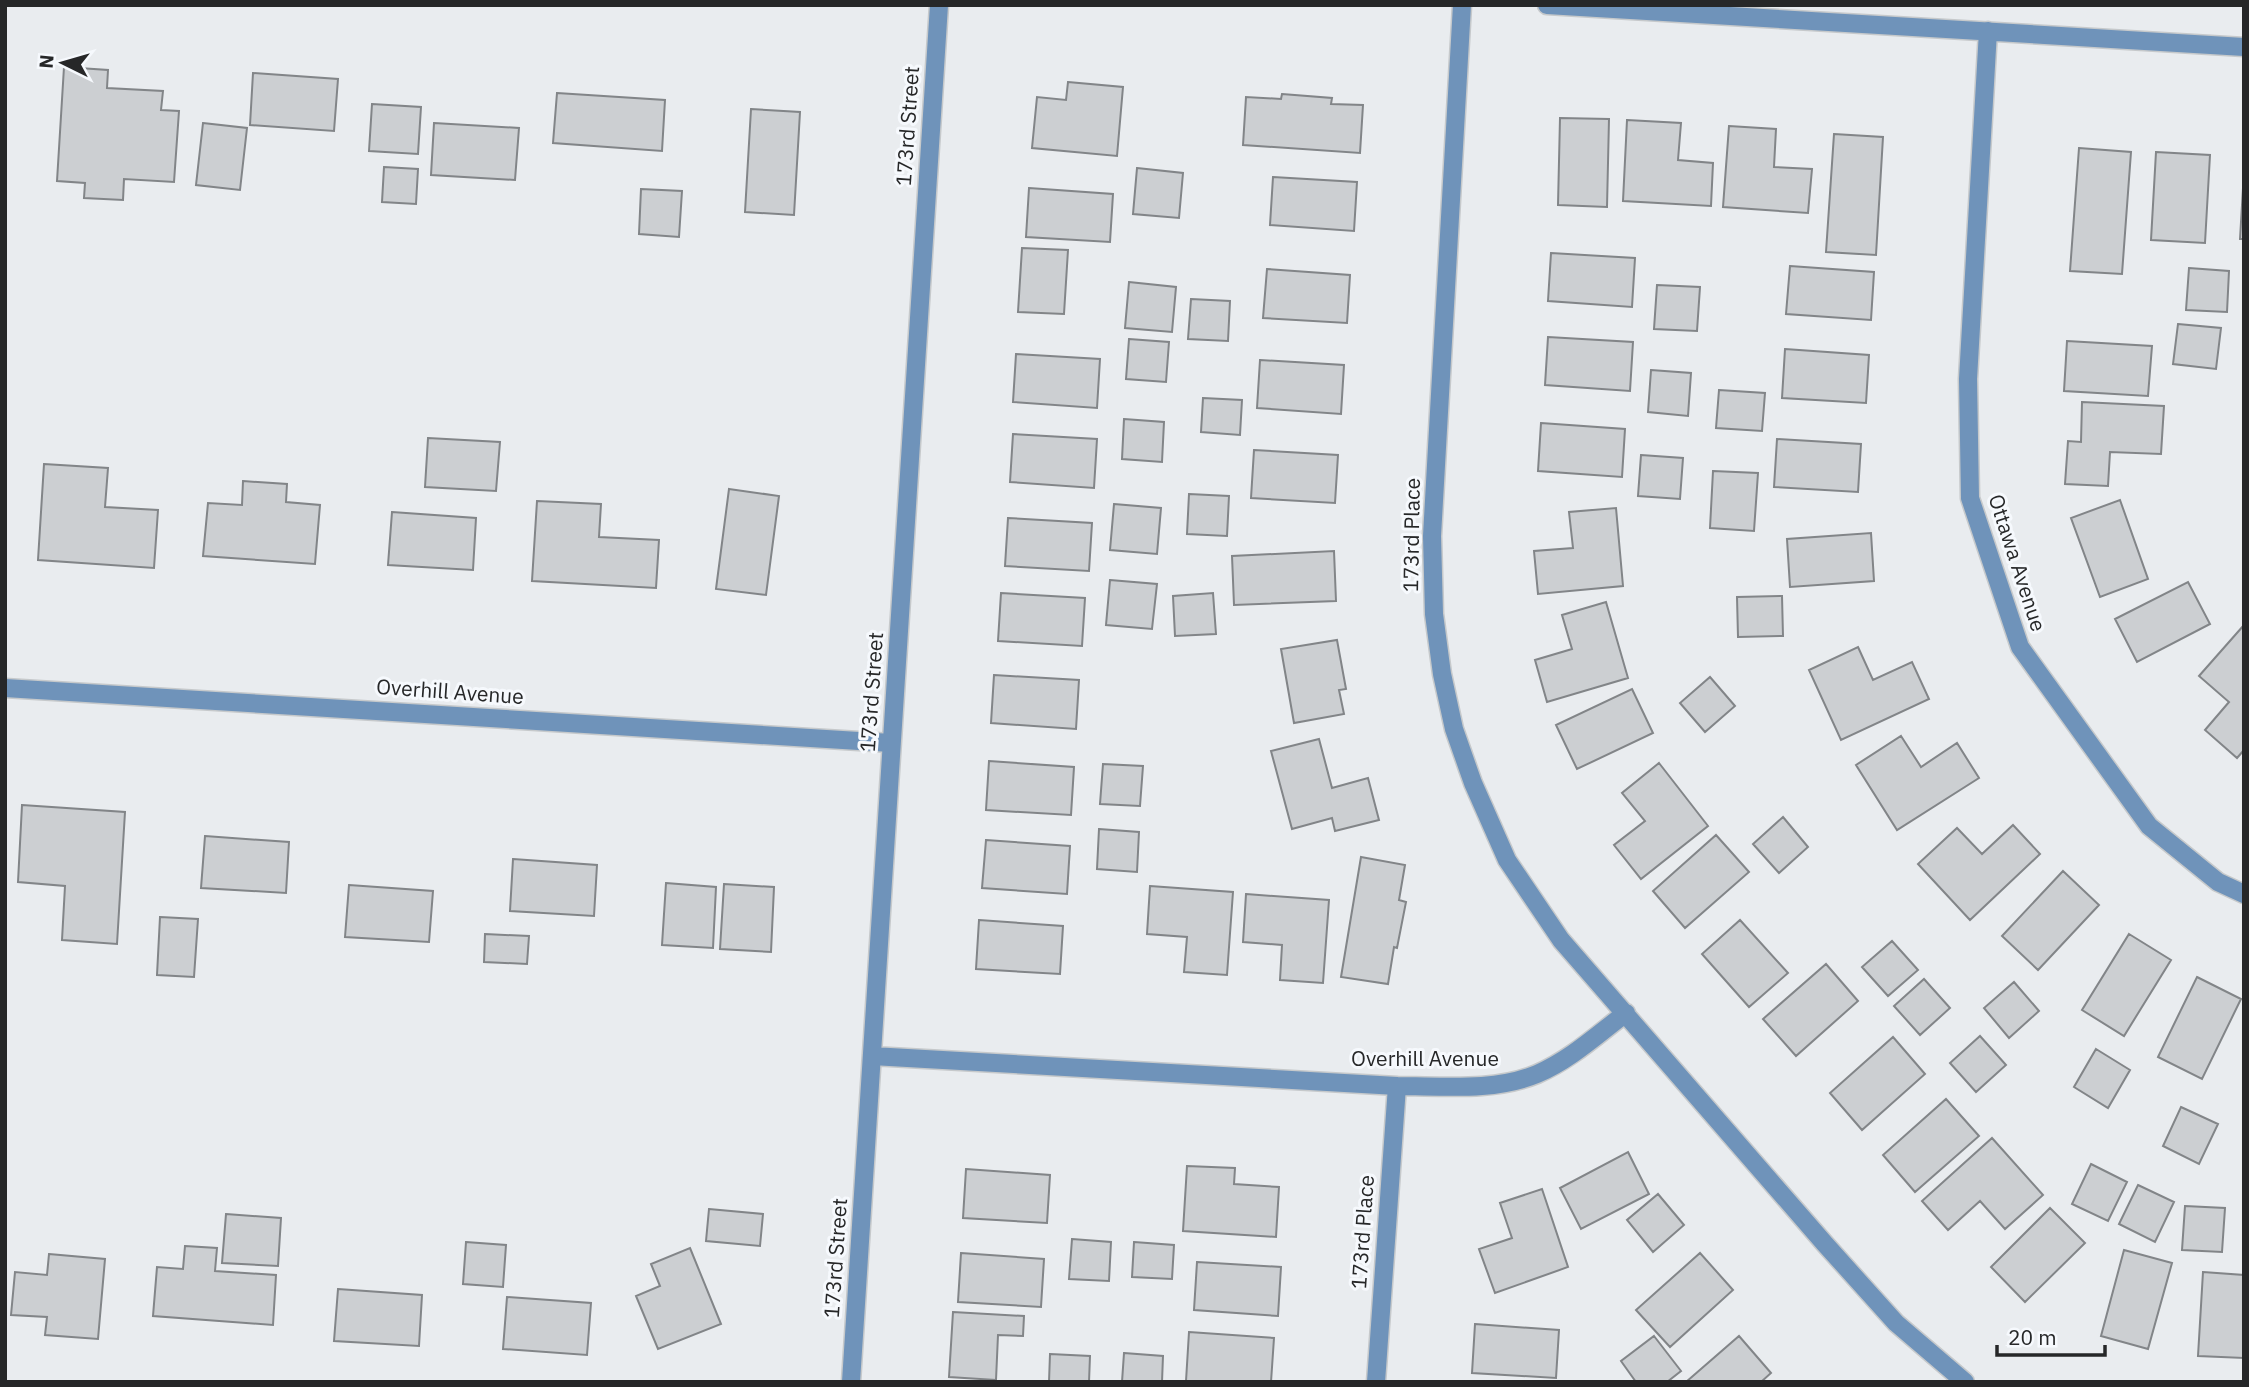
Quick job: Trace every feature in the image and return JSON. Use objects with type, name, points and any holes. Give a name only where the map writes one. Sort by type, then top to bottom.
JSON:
[{"type":"street","name":"173rd Street","points":[[851,1382],[939,5]]},
{"type":"street","name":"173rd Place","points":[[1462,5],[1432,536],[1434,614],[1442,674],[1458,740],[1473,783],[1507,860],[1561,940],[1626,1013]]},
{"type":"street","points":[[1547,5],[2244,47]]},
{"type":"street","name":"Ottawa Avenue","points":[[1988,31],[1968,379],[1970,498],[2020,647],[2149,826],[2218,882],[2244,894]]},
{"type":"street","name":"Overhill Avenue","points":[[5,688],[891,743]]},
{"type":"street","name":"Overhill Avenue","points":[[872,1056],[1397,1086],[1468,1086],[1505,1083],[1535,1075],[1578,1049],[1626,1013]]},
{"type":"street","points":[[1626,1013],[1896,1324],[1965,1382]]},
{"type":"street","name":"173rd Place","points":[[1376,1382],[1397,1086]]},
{"type":"building","points":[[64,67],[108,70],[107,88],[163,91],[161,110],[179,111],[174,182],[124,179],[123,200],[84,198],[85,183],[57,181]]},
{"type":"building","points":[[253,73],[338,79],[334,131],[250,125]]},
{"type":"building","points":[[1068,82],[1123,87],[1117,156],[1032,148],[1037,97],[1066,100]]},
{"type":"building","points":[[557,93],[665,100],[662,151],[553,143]]},
{"type":"building","points":[[1282,94],[1332,98],[1331,104],[1363,105],[1360,153],[1243,145],[1246,97],[1281,99]]},
{"type":"building","points":[[372,104],[421,107],[418,154],[369,151]]},
{"type":"building","points":[[751,109],[800,112],[794,215],[745,212]]},
{"type":"building","points":[[1560,118],[1609,119],[1607,207],[1558,205]]},
{"type":"building","points":[[1627,120],[1681,123],[1678,160],[1713,163],[1711,206],[1623,201]]},
{"type":"building","points":[[203,123],[247,128],[240,190],[196,185]]},
{"type":"building","points":[[434,123],[519,128],[515,180],[431,175]]},
{"type":"building","points":[[1729,126],[1776,129],[1774,167],[1812,169],[1808,213],[1723,207]]},
{"type":"building","points":[[1834,134],[1883,137],[1876,255],[1826,252]]},
{"type":"building","points":[[2079,148],[2131,152],[2122,274],[2070,271]]},
{"type":"building","points":[[2156,152],[2210,155],[2205,243],[2151,240]]},
{"type":"building","points":[[384,167],[418,169],[416,204],[382,202]]},
{"type":"building","points":[[1137,168],[1183,173],[1179,218],[1133,214]]},
{"type":"building","points":[[2244,171],[2244,239],[2240,239]]},
{"type":"building","points":[[1273,177],[1357,182],[1354,231],[1270,225]]},
{"type":"building","points":[[1029,188],[1113,194],[1110,242],[1026,237]]},
{"type":"building","points":[[641,189],[682,191],[679,237],[639,234]]},
{"type":"building","points":[[1022,248],[1068,250],[1064,314],[1018,312]]},
{"type":"building","points":[[1551,253],[1635,258],[1632,307],[1548,301]]},
{"type":"building","points":[[1790,266],[1874,272],[1871,320],[1786,314]]},
{"type":"building","points":[[2189,268],[2229,271],[2227,312],[2186,310]]},
{"type":"building","points":[[1267,269],[1350,275],[1347,323],[1263,318]]},
{"type":"building","points":[[1129,282],[1176,287],[1172,332],[1125,328]]},
{"type":"building","points":[[1657,285],[1700,287],[1697,331],[1654,329]]},
{"type":"building","points":[[1191,299],[1230,301],[1228,341],[1188,339]]},
{"type":"building","points":[[2178,324],[2221,328],[2216,369],[2173,364]]},
{"type":"building","points":[[1548,337],[1633,342],[1630,391],[1545,385]]},
{"type":"building","points":[[1129,339],[1169,342],[1166,382],[1126,379]]},
{"type":"building","points":[[2067,341],[2152,346],[2148,396],[2064,391]]},
{"type":"building","points":[[1785,349],[1869,355],[1866,403],[1782,398]]},
{"type":"building","points":[[1016,354],[1100,359],[1097,408],[1013,402]]},
{"type":"building","points":[[1260,360],[1344,365],[1341,414],[1257,408]]},
{"type":"building","points":[[1651,370],[1691,373],[1688,416],[1648,412]]},
{"type":"building","points":[[1719,390],[1765,393],[1762,431],[1716,428]]},
{"type":"building","points":[[1203,398],[1242,400],[1240,435],[1201,432]]},
{"type":"building","points":[[2082,402],[2164,406],[2161,454],[2110,452],[2108,486],[2065,484],[2068,441],[2081,442]]},
{"type":"building","points":[[1124,419],[1164,422],[1162,462],[1122,459]]},
{"type":"building","points":[[1541,423],[1625,429],[1622,477],[1538,471]]},
{"type":"building","points":[[1013,434],[1097,439],[1094,488],[1010,482]]},
{"type":"building","points":[[428,438],[500,442],[496,491],[425,487]]},
{"type":"building","points":[[1777,439],[1861,444],[1858,492],[1774,487]]},
{"type":"building","points":[[1254,450],[1338,455],[1335,503],[1251,498]]},
{"type":"building","points":[[1641,455],[1683,458],[1680,499],[1638,496]]},
{"type":"building","points":[[44,464],[108,468],[105,507],[158,510],[154,568],[38,560]]},
{"type":"building","points":[[1713,471],[1758,473],[1754,531],[1710,528]]},
{"type":"building","points":[[243,481],[287,484],[286,502],[320,505],[315,564],[203,556],[208,503],[242,505]]},
{"type":"building","points":[[729,489],[779,496],[766,595],[716,589]]},
{"type":"building","points":[[1189,494],[1229,496],[1227,536],[1187,534]]},
{"type":"building","points":[[2120,500],[2148,579],[2100,597],[2071,518]]},
{"type":"building","points":[[537,501],[601,504],[599,537],[659,540],[656,588],[532,581]]},
{"type":"building","points":[[1114,504],[1161,508],[1157,554],[1110,550]]},
{"type":"building","points":[[1616,508],[1623,586],[1538,594],[1534,551],[1573,548],[1569,512]]},
{"type":"building","points":[[392,512],[476,518],[473,570],[388,565]]},
{"type":"building","points":[[1008,518],[1092,523],[1089,571],[1005,566]]},
{"type":"building","points":[[1871,533],[1874,581],[1790,587],[1787,539]]},
{"type":"building","points":[[1334,551],[1336,601],[1234,605],[1232,556]]},
{"type":"building","points":[[1110,580],[1157,584],[1152,629],[1106,625]]},
{"type":"building","points":[[2188,582],[2210,624],[2137,662],[2115,619]]},
{"type":"building","points":[[1001,593],[1085,598],[1082,646],[998,641]]},
{"type":"building","points":[[1213,593],[1216,634],[1175,636],[1173,596]]},
{"type":"building","points":[[1782,596],[1783,636],[1738,637],[1737,597]]},
{"type":"building","points":[[1606,602],[1628,678],[1547,702],[1535,660],[1572,649],[1562,615]]},
{"type":"building","points":[[2244,625],[2244,750],[2237,758],[2205,730],[2229,702],[2199,676]]},
{"type":"building","points":[[1337,640],[1346,689],[1339,690],[1344,714],[1294,723],[1281,649]]},
{"type":"building","points":[[1858,647],[1873,680],[1912,662],[1929,699],[1841,740],[1809,670]]},
{"type":"building","points":[[994,675],[1079,680],[1076,729],[991,723]]},
{"type":"building","points":[[1710,677],[1735,706],[1705,732],[1680,703]]},
{"type":"building","points":[[1632,689],[1653,733],[1577,769],[1556,725]]},
{"type":"building","points":[[1901,736],[1921,767],[1957,743],[1979,778],[1897,830],[1856,765]]},
{"type":"building","points":[[1319,739],[1332,788],[1368,778],[1379,820],[1335,831],[1332,818],[1292,829],[1271,751]]},
{"type":"building","points":[[989,761],[1074,767],[1071,815],[986,810]]},
{"type":"building","points":[[1659,763],[1708,826],[1641,879],[1614,845],[1645,821],[1622,793]]},
{"type":"building","points":[[1103,764],[1143,766],[1140,806],[1100,804]]},
{"type":"building","points":[[22,805],[125,812],[117,944],[62,940],[65,886],[18,882]]},
{"type":"building","points":[[1783,817],[1808,847],[1779,873],[1753,844]]},
{"type":"building","points":[[2013,825],[2040,854],[1970,920],[1918,864],[1957,828],[1982,854]]},
{"type":"building","points":[[1099,829],[1139,832],[1137,872],[1097,869]]},
{"type":"building","points":[[1716,835],[1749,872],[1685,928],[1653,891]]},
{"type":"building","points":[[205,836],[289,842],[286,893],[201,888]]},
{"type":"building","points":[[986,840],[1070,846],[1067,894],[982,888]]},
{"type":"building","points":[[1361,857],[1405,865],[1399,900],[1406,902],[1388,984],[1341,977]]},
{"type":"building","points":[[513,859],[597,865],[594,916],[510,911]]},
{"type":"building","points":[[2063,871],[2099,905],[2038,970],[2002,936]]},
{"type":"building","points":[[666,883],[716,887],[713,948],[662,945]]},
{"type":"building","points":[[724,884],[774,887],[771,952],[720,949]]},
{"type":"building","points":[[349,885],[433,891],[429,942],[345,937]]},
{"type":"building","points":[[1150,886],[1233,892],[1227,975],[1184,972],[1187,937],[1147,934]]},
{"type":"building","points":[[1246,894],[1329,900],[1323,983],[1280,980],[1282,945],[1243,942]]},
{"type":"building","points":[[160,917],[198,919],[194,977],[157,975]]},
{"type":"building","points":[[979,920],[1063,926],[1060,974],[976,969]]},
{"type":"building","points":[[1740,920],[1788,973],[1749,1007],[1702,954]]},
{"type":"building","points":[[485,934],[529,936],[527,964],[484,962]]},
{"type":"building","points":[[2129,934],[2171,960],[2124,1036],[2082,1010]]},
{"type":"building","points":[[1892,941],[1918,970],[1888,996],[1862,967]]},
{"type":"building","points":[[1826,964],[1858,1001],[1796,1056],[1763,1019]]},
{"type":"building","points":[[2197,977],[2241,999],[2202,1079],[2158,1057]]},
{"type":"building","points":[[1924,979],[1950,1008],[1920,1035],[1894,1006]]},
{"type":"building","points":[[2014,982],[2039,1011],[2009,1038],[1984,1008]]},
{"type":"building","points":[[1980,1036],[2006,1065],[1976,1092],[1950,1063]]},
{"type":"building","points":[[1893,1037],[1925,1074],[1862,1130],[1830,1093]]},
{"type":"building","points":[[2096,1049],[2130,1070],[2108,1108],[2074,1087]]},
{"type":"building","points":[[1946,1099],[1979,1136],[1915,1192],[1883,1155]]},
{"type":"building","points":[[2181,1107],[2218,1124],[2199,1164],[2163,1146]]},
{"type":"building","points":[[1992,1138],[2043,1195],[2005,1229],[1980,1201],[1948,1230],[1922,1201]]},
{"type":"building","points":[[1628,1152],[1649,1194],[1581,1229],[1560,1188]]},
{"type":"building","points":[[2091,1164],[2127,1182],[2108,1221],[2072,1204]]},
{"type":"building","points":[[1187,1166],[1235,1168],[1234,1184],[1279,1187],[1276,1237],[1183,1231]]},
{"type":"building","points":[[966,1169],[1050,1175],[1047,1223],[963,1218]]},
{"type":"building","points":[[2138,1185],[2174,1202],[2155,1242],[2119,1224]]},
{"type":"building","points":[[1542,1189],[1568,1267],[1495,1293],[1479,1249],[1512,1238],[1500,1203]]},
{"type":"building","points":[[1658,1194],[1684,1225],[1653,1252],[1627,1220]]},
{"type":"building","points":[[2185,1206],[2225,1208],[2222,1252],[2182,1250]]},
{"type":"building","points":[[2050,1208],[2085,1243],[2025,1302],[1991,1267]]},
{"type":"building","points":[[709,1209],[763,1214],[760,1246],[706,1241]]},
{"type":"building","points":[[226,1214],[281,1218],[278,1266],[222,1263]]},
{"type":"building","points":[[1072,1239],[1111,1242],[1109,1281],[1069,1279]]},
{"type":"building","points":[[466,1242],[506,1245],[503,1287],[463,1284]]},
{"type":"building","points":[[1134,1242],[1174,1245],[1172,1279],[1132,1277]]},
{"type":"building","points":[[185,1246],[217,1248],[215,1271],[276,1275],[273,1325],[153,1316],[157,1267],[183,1269]]},
{"type":"building","points":[[690,1248],[721,1324],[658,1349],[636,1296],[660,1286],[651,1264]]},
{"type":"building","points":[[2124,1250],[2172,1263],[2148,1349],[2101,1336]]},
{"type":"building","points":[[961,1253],[1044,1259],[1041,1307],[958,1302]]},
{"type":"building","points":[[1700,1253],[1733,1290],[1670,1347],[1636,1310]]},
{"type":"building","points":[[49,1254],[105,1259],[98,1339],[45,1335],[47,1317],[11,1315],[15,1272],[47,1275]]},
{"type":"building","points":[[1197,1262],[1281,1267],[1278,1316],[1194,1310]]},
{"type":"building","points":[[2203,1272],[2244,1275],[2244,1358],[2198,1356]]},
{"type":"building","points":[[338,1289],[422,1295],[419,1346],[334,1341]]},
{"type":"building","points":[[507,1297],[591,1303],[587,1355],[503,1349]]},
{"type":"building","points":[[953,1312],[1024,1316],[1023,1336],[998,1335],[996,1380],[949,1377]]},
{"type":"building","points":[[1475,1324],[1559,1330],[1556,1378],[1472,1373]]},
{"type":"building","points":[[1189,1332],[1274,1338],[1271,1382],[1186,1381]]},
{"type":"building","points":[[1654,1336],[1681,1371],[1667,1382],[1636,1382],[1621,1361]]},
{"type":"building","points":[[1739,1336],[1771,1373],[1761,1382],[1686,1382]]},
{"type":"building","points":[[1124,1353],[1163,1356],[1162,1382],[1122,1382]]},
{"type":"building","points":[[1050,1354],[1090,1356],[1089,1382],[1049,1382]]}]
